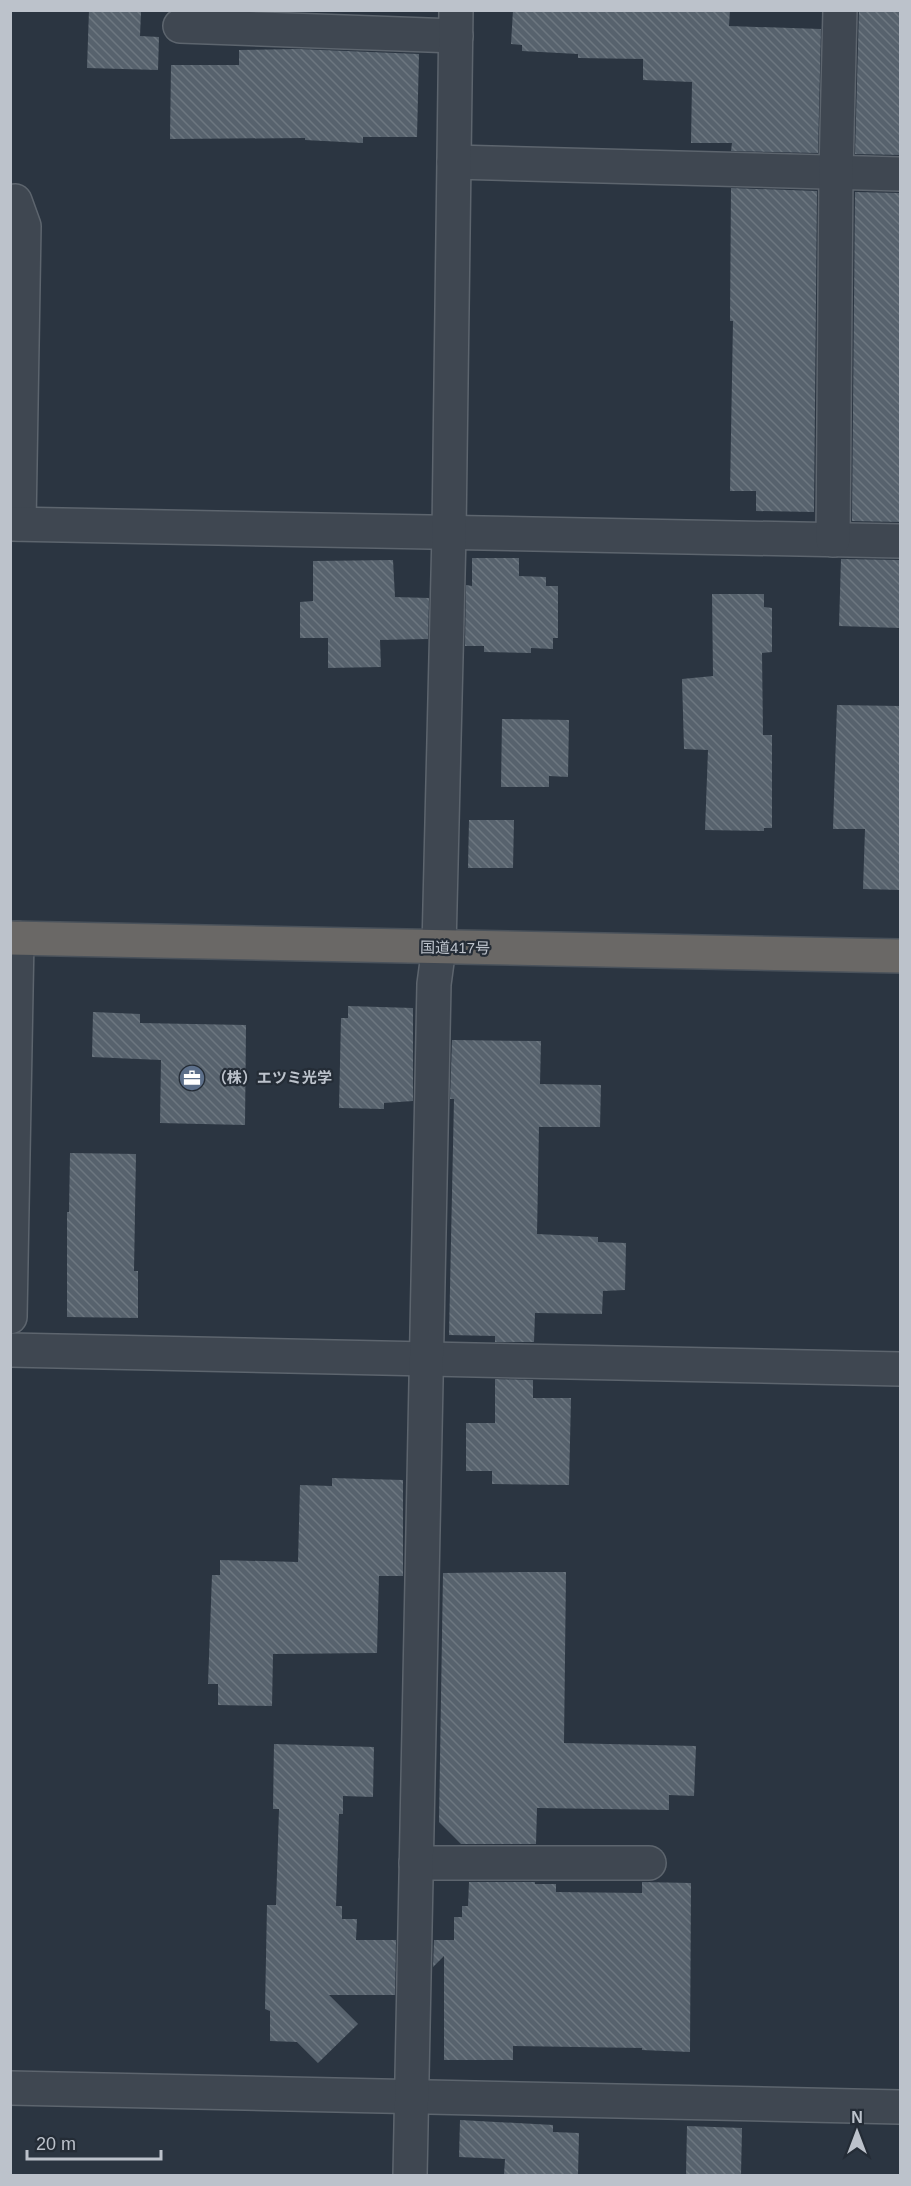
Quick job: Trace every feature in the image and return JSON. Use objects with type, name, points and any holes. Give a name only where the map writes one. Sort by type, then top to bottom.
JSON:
[{"type":"highway","name":"国道417号","points":[[14,938],[900,956]]},
{"type":"street","points":[[833,540],[836,173],[840,10]]},
{"type":"street","points":[[180,26],[456,23],[449,533],[439,947],[434,984],[410,2175]]},
{"type":"street","points":[[454,162],[900,174]]},
{"type":"street","points":[[15,201],[24,226],[15,524],[900,541]]},
{"type":"street","points":[[10,1317],[14,938]]},
{"type":"street","points":[[10,1350],[900,1369]]},
{"type":"street","points":[[416,1863],[650,1863]]},
{"type":"street","points":[[10,2088],[900,2107]]},
{"type":"building","points":[[89,10],[141,12],[140,36],[159,37],[158,70],[87,68]]},
{"type":"building","points":[[513,10],[730,10],[729,26],[821,29],[818,153],[731,151],[732,143],[691,143],[692,82],[643,80],[643,59],[578,58],[578,54],[522,51],[522,45],[511,44]]},
{"type":"building","points":[[859,10],[900,10],[900,155],[855,154]]},
{"type":"building","points":[[298,49],[419,54],[417,137],[363,137],[363,143],[305,140],[305,138],[170,139],[171,65],[239,65],[239,50]]},
{"type":"building","points":[[731,188],[817,191],[814,512],[756,511],[756,491],[730,491],[733,321],[730,321]]},
{"type":"building","points":[[855,192],[900,193],[900,522],[852,521]]},
{"type":"building","points":[[472,558],[519,558],[519,576],[546,577],[546,586],[558,586],[558,638],[553,638],[553,649],[531,648],[531,653],[484,652],[484,646],[465,646],[466,585],[472,586]]},
{"type":"building","points":[[841,559],[900,560],[900,628],[839,626]]},
{"type":"building","points":[[393,560],[395,597],[429,598],[428,639],[380,640],[381,667],[328,668],[328,638],[300,638],[300,602],[313,601],[313,561]]},
{"type":"building","points":[[712,594],[764,594],[764,607],[772,608],[772,652],[762,653],[763,735],[772,735],[772,828],[764,828],[764,831],[705,830],[708,750],[684,749],[682,679],[713,676]]},
{"type":"building","points":[[837,705],[900,706],[900,890],[863,889],[865,829],[833,829]]},
{"type":"building","points":[[502,719],[569,720],[568,777],[549,776],[549,787],[501,787]]},
{"type":"building","points":[[469,820],[514,820],[513,868],[468,868]]},
{"type":"building","points":[[348,1006],[413,1008],[413,1101],[384,1103],[384,1109],[339,1108],[341,1018],[348,1018]]},
{"type":"building","points":[[93,1012],[140,1014],[140,1023],[246,1025],[245,1125],[160,1123],[161,1060],[92,1057]]},
{"type":"building","points":[[452,1040],[541,1041],[540,1084],[601,1085],[600,1127],[539,1127],[537,1234],[598,1237],[598,1242],[626,1243],[625,1290],[603,1291],[602,1314],[535,1313],[534,1342],[495,1342],[495,1336],[449,1335],[454,1099],[450,1099]]},
{"type":"building","points":[[70,1153],[136,1154],[134,1271],[138,1271],[138,1318],[67,1317],[67,1212],[69,1212]]},
{"type":"building","points":[[495,1379],[533,1380],[533,1398],[571,1398],[569,1485],[492,1484],[492,1471],[466,1471],[466,1423],[495,1423]]},
{"type":"building","points":[[332,1478],[403,1480],[403,1576],[379,1576],[377,1653],[273,1654],[272,1706],[218,1705],[218,1684],[208,1684],[212,1575],[220,1575],[220,1560],[298,1562],[300,1485],[332,1486]]},
{"type":"building","points":[[566,1572],[564,1743],[696,1746],[694,1796],[669,1795],[669,1810],[537,1808],[536,1844],[461,1844],[439,1822],[443,1573]]},
{"type":"building","points":[[274,1744],[374,1747],[373,1797],[343,1796],[343,1814],[339,1814],[336,1906],[342,1906],[342,1919],[357,1919],[356,1940],[396,1940],[395,1995],[329,1995],[358,2024],[318,2063],[297,2042],[270,2041],[270,2011],[265,2009],[267,1905],[276,1905],[279,1809],[273,1809]]},
{"type":"building","points":[[469,1882],[556,1884],[556,1892],[642,1893],[642,1882],[691,1883],[690,2052],[642,2050],[642,2048],[513,2046],[513,2060],[444,2060],[444,1956],[433,1967],[434,1940],[454,1940],[454,1917],[462,1917],[462,1906],[468,1906]]},
{"type":"building","points":[[460,2120],[553,2125],[553,2132],[579,2133],[578,2175],[504,2175],[505,2159],[459,2157]]},
{"type":"building","points":[[687,2126],[742,2128],[741,2175],[686,2175]]},
{"type":"place","name":"（株）エツミ光学","points":[[192,1078]]}]
